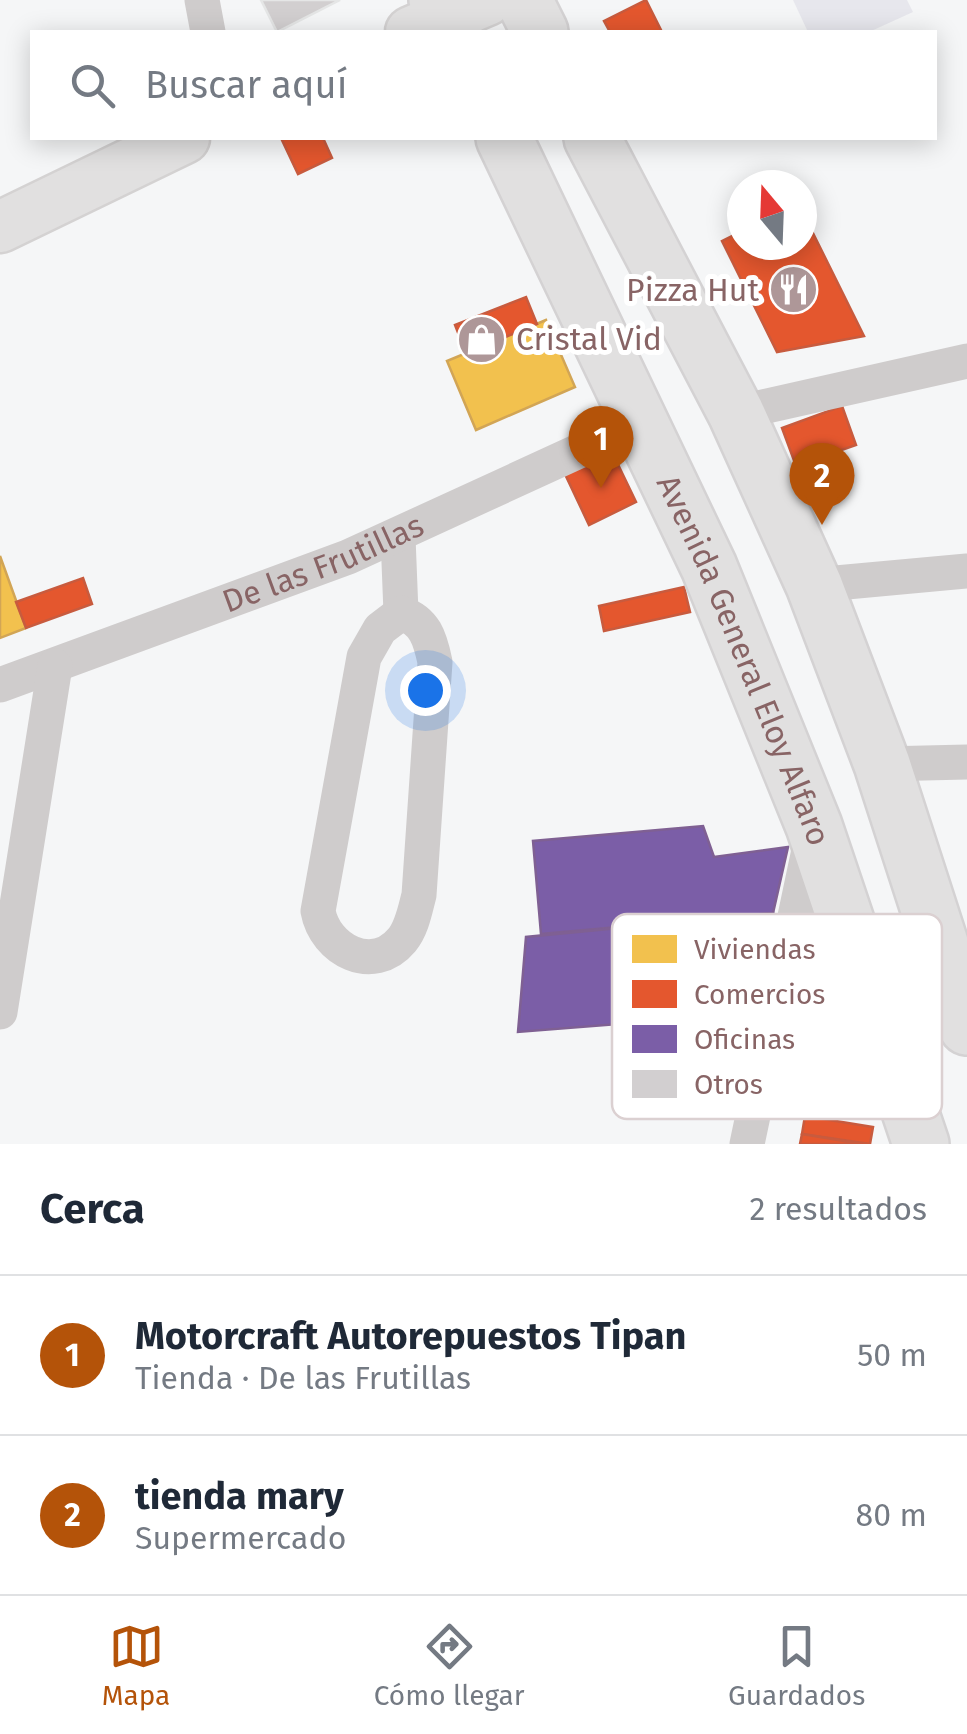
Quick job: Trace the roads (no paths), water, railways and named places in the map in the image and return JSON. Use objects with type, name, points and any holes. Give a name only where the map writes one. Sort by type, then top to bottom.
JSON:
[{"type":"main road","points":[[524,0],[539,30]]},
{"type":"main road","name":"Avenida General Eloy Alfaro","points":[[505,140],[709,567],[814,826],[843,914]]},
{"type":"main road","points":[[593,140],[736,413],[814,585],[882,764],[930,914]]},
{"type":"main road","points":[[709,567],[791,536]]},
{"type":"main road","points":[[942,950],[967,1027]]},
{"type":"main road","name":"Avenida General Eloy Alfaro","points":[[912,1119],[920,1144]]},
{"type":"street","points":[[202,0],[208,30]]},
{"type":"street","points":[[0,226],[180,140]]},
{"type":"street","points":[[736,413],[967,361]]},
{"type":"street","name":"De las Frutillas","points":[[0,685],[398,537],[640,423]]},
{"type":"street","points":[[398,537],[401,612]]},
{"type":"street","points":[[814,585],[967,571]]},
{"type":"street","points":[[401,612],[423,626],[435,662],[419,895],[408,931],[400,942],[376,954],[347,953],[327,937],[318,911],[364,657],[380,630],[401,612]]},
{"type":"street","points":[[0,1012],[55,666]]},
{"type":"street","points":[[882,764],[967,762]]},
{"type":"street","points":[[795,914],[814,826]]},
{"type":"street","points":[[747,1144],[752,1119]]},
{"type":"place","name":"Pizza Hut","points":[[794,290]]},
{"type":"place","name":"Cristal Vid","points":[[481,339]]},
{"type":"place","name":"Motorcraft Autorepuestos Tipan","points":[[601,488]]},
{"type":"place","name":"tienda mary","points":[[822,525]]}]
